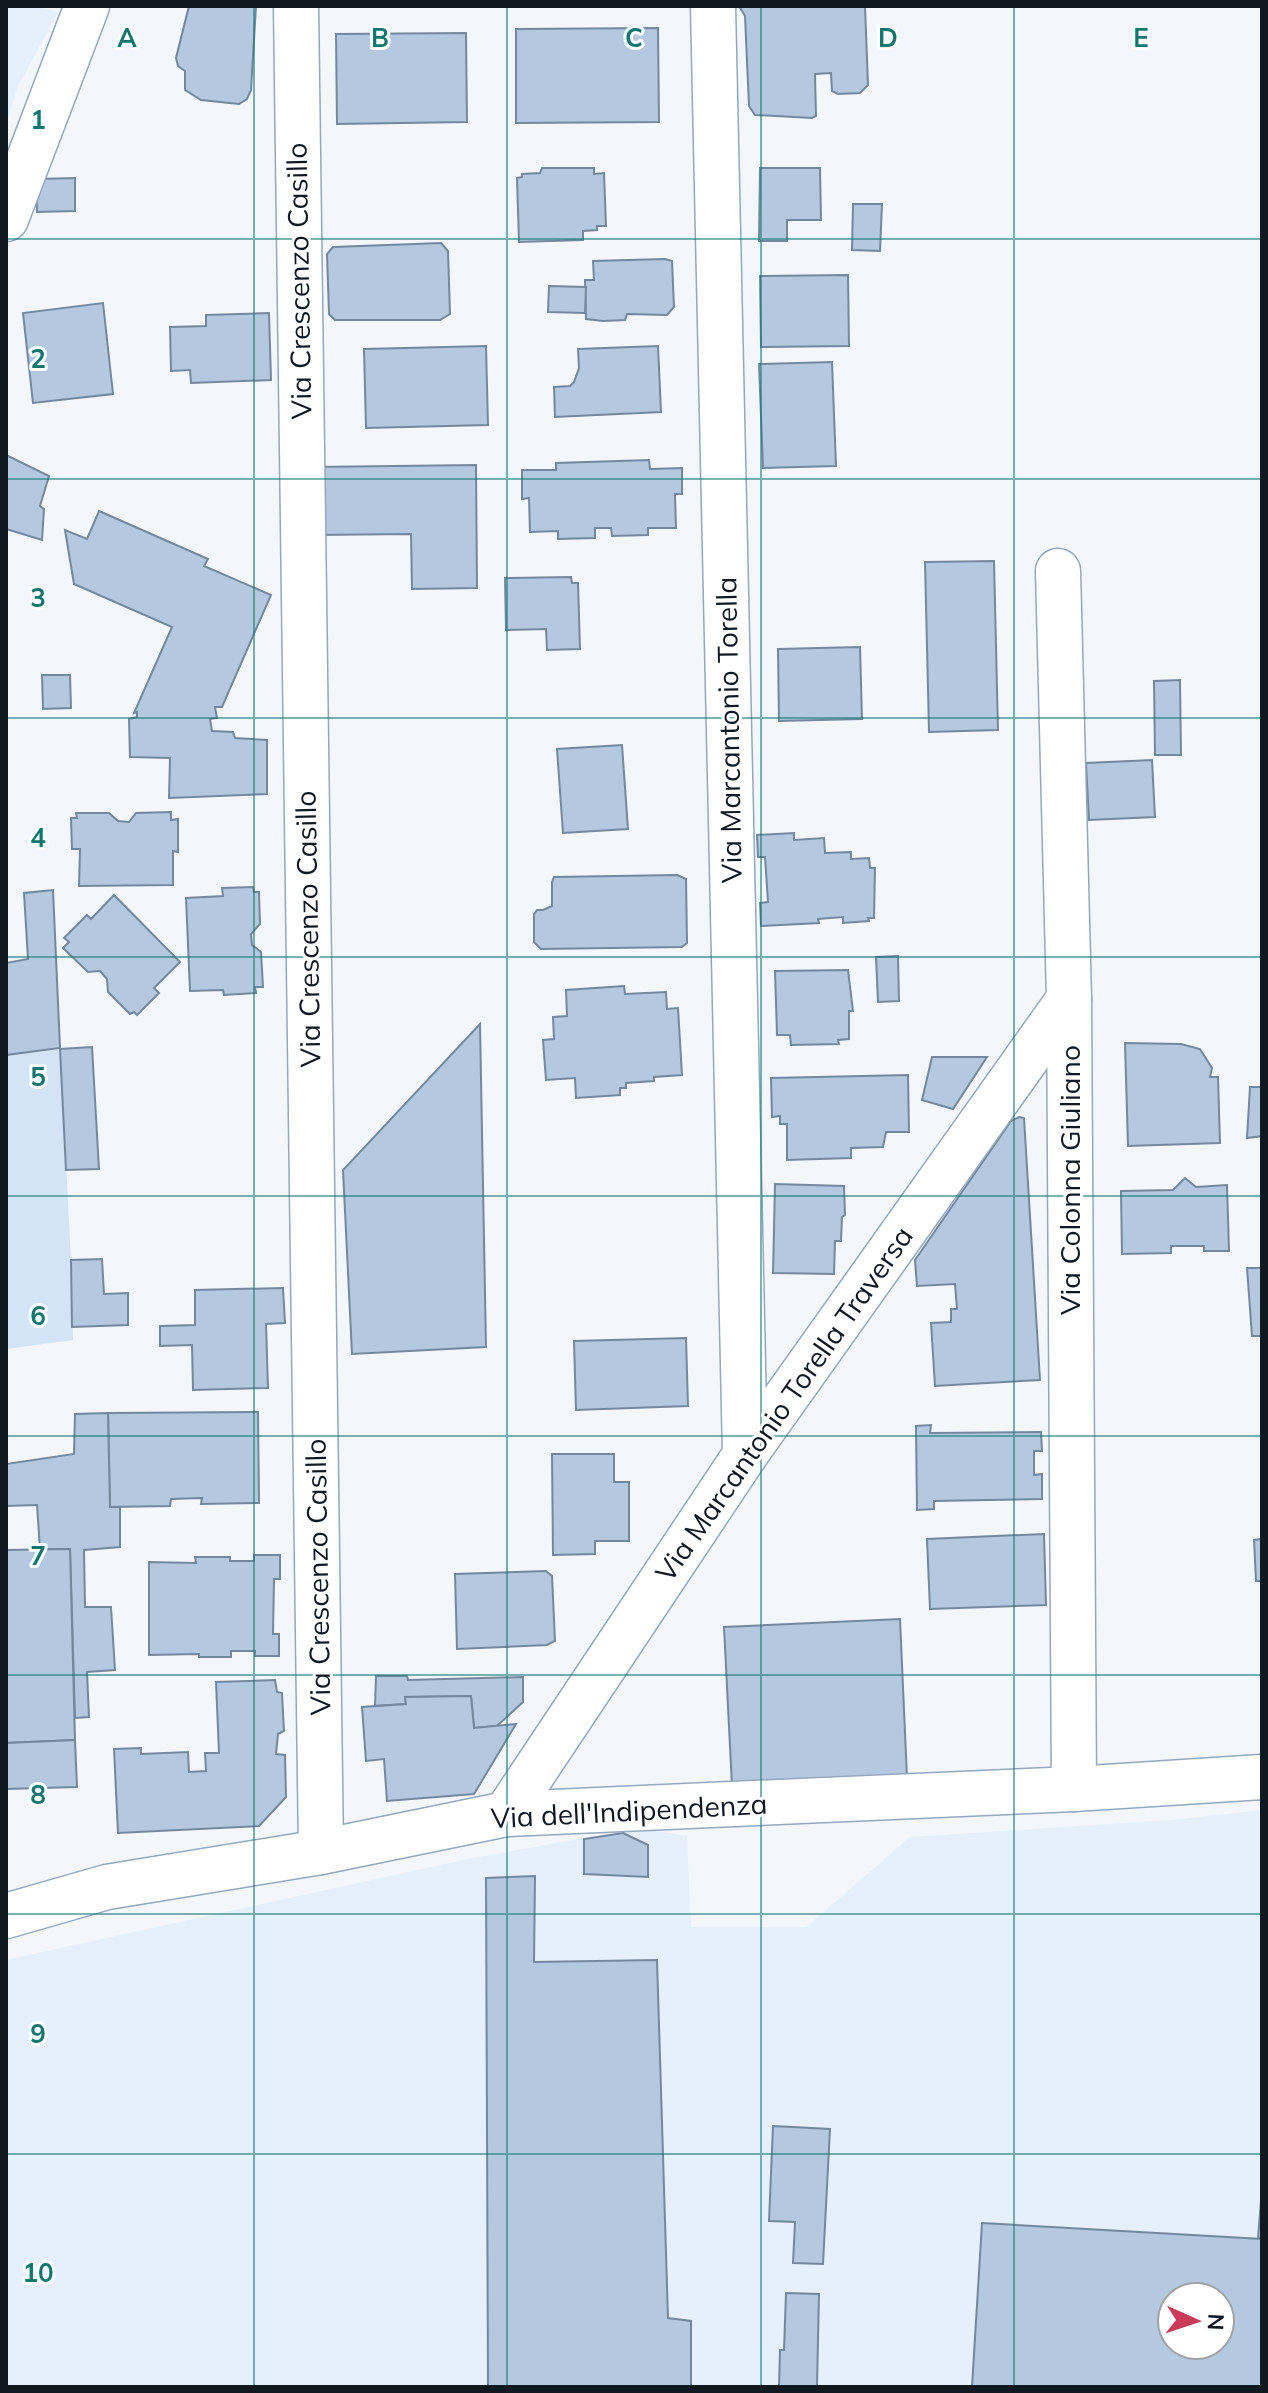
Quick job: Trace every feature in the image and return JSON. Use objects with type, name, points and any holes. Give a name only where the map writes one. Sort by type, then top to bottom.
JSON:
[{"type":"street","points":[[6,219],[87,6]]},
{"type":"street","name":"Via Crescenzo Casillo","points":[[296,6],[321,1852]]},
{"type":"street","name":"Via Marcantonio Torella","points":[[713,6],[745,1455]]},
{"type":"street","name":"Via Colonna Giuliano","points":[[1058,571],[1069,999],[1074,1789]]},
{"type":"street","name":"Via Marcantonio Torella Traversa","points":[[506,1814],[745,1455],[1069,999]]},
{"type":"street","name":"Via dell'Indipendenza","points":[[6,1916],[107,1887],[321,1852],[506,1814],[1074,1789],[1262,1777]]},
{"type":"shaded area","points":[[6,6],[36,6],[58,12],[18,86],[6,126]]},
{"type":"shaded area","points":[[60,1048],[73,1340],[6,1349],[6,1055]]},
{"type":"shaded area","points":[[1262,1810],[1262,2387],[6,2387],[6,1960],[463,1860],[639,1828],[687,1836],[691,1927],[806,1927],[910,1837],[1172,1820]]},
{"type":"building","points":[[189,6],[256,6],[251,90],[247,99],[239,104],[201,100],[185,90],[185,71],[178,66],[176,58]]},
{"type":"building","points":[[739,6],[865,6],[868,85],[860,93],[838,94],[832,91],[831,73],[815,74],[816,116],[755,115],[749,106],[745,16]]},
{"type":"building","points":[[658,28],[659,122],[516,123],[516,29]]},
{"type":"building","points":[[466,33],[467,122],[337,124],[336,34]]},
{"type":"building","points":[[542,168],[594,168],[594,174],[604,173],[606,226],[583,231],[583,240],[519,242],[517,178],[522,174],[540,173]]},
{"type":"building","points":[[760,168],[820,168],[821,220],[787,220],[787,241],[759,241]]},
{"type":"building","points":[[75,178],[75,211],[37,212],[36,179]]},
{"type":"building","points":[[853,204],[882,204],[880,251],[852,250]]},
{"type":"building","points":[[441,243],[448,251],[450,314],[440,320],[335,320],[329,314],[327,254],[333,247]]},
{"type":"building","points":[[593,261],[672,261],[674,307],[667,315],[627,314],[625,320],[586,319],[585,280],[594,280]]},
{"type":"building","points":[[848,275],[849,346],[761,347],[760,276]]},
{"type":"building","points":[[549,286],[586,287],[585,313],[548,312]]},
{"type":"building","points":[[103,303],[113,394],[33,403],[23,313]]},
{"type":"building","points":[[269,313],[271,380],[191,383],[190,370],[171,371],[170,327],[206,326],[206,315]]},
{"type":"building","points":[[486,346],[488,425],[366,428],[364,349]]},
{"type":"building","points":[[658,346],[661,412],[555,417],[554,387],[570,386],[574,382],[579,368],[578,349]]},
{"type":"building","points":[[832,362],[836,466],[763,468],[759,364]]},
{"type":"building","points":[[6,455],[49,476],[40,506],[44,509],[42,540],[6,529]]},
{"type":"building","points":[[649,460],[650,469],[682,468],[682,494],[675,494],[676,528],[648,528],[648,535],[612,536],[611,528],[595,528],[595,538],[558,539],[558,531],[530,532],[529,498],[522,499],[522,470],[556,470],[556,463]]},
{"type":"building","points":[[476,465],[477,588],[412,589],[411,534],[314,535],[312,467]]},
{"type":"building","points":[[99,511],[208,559],[204,566],[271,595],[222,707],[215,707],[217,718],[210,719],[212,731],[233,732],[235,738],[267,740],[267,794],[169,798],[170,758],[130,757],[129,719],[137,717],[137,712],[134,713],[172,627],[74,584],[65,530],[87,539]]},
{"type":"building","points":[[994,561],[998,730],[929,732],[925,562]]},
{"type":"building","points":[[571,577],[572,583],[578,583],[580,649],[547,650],[546,629],[506,630],[505,578]]},
{"type":"building","points":[[860,647],[862,719],[779,721],[778,649]]},
{"type":"building","points":[[42,675],[70,675],[71,708],[43,709]]},
{"type":"building","points":[[1180,680],[1181,755],[1155,755],[1154,681]]},
{"type":"building","points":[[622,745],[628,829],[563,833],[557,749]]},
{"type":"building","points":[[1152,760],[1155,817],[1089,820],[1086,763]]},
{"type":"building","points":[[171,812],[171,820],[178,819],[178,852],[173,851],[173,885],[79,886],[80,849],[72,849],[71,818],[77,818],[76,813],[109,813],[118,821],[129,822],[136,813]]},
{"type":"building","points":[[794,833],[794,840],[824,838],[825,853],[851,852],[851,859],[869,858],[870,868],[875,868],[874,918],[843,923],[843,917],[818,919],[819,923],[761,926],[760,903],[768,902],[765,857],[758,857],[757,835]]},
{"type":"building","points":[[677,875],[686,879],[687,943],[682,947],[541,949],[534,942],[534,914],[537,910],[552,906],[554,877]]},
{"type":"building","points":[[253,887],[254,892],[259,892],[260,924],[251,934],[252,945],[261,952],[263,987],[255,987],[256,993],[224,995],[223,990],[190,991],[186,898],[223,896],[222,888]]},
{"type":"building","points":[[53,890],[60,1048],[6,1055],[6,963],[28,959],[24,893]]},
{"type":"building","points":[[114,895],[180,962],[154,988],[159,993],[137,1015],[134,1012],[130,1014],[108,992],[107,979],[100,971],[88,972],[63,948],[69,942],[64,938],[87,915],[91,919]]},
{"type":"building","points":[[898,956],[899,1001],[878,1002],[876,957]]},
{"type":"building","points":[[848,970],[853,1011],[849,1011],[849,1039],[838,1040],[839,1044],[791,1045],[790,1035],[777,1035],[775,971]]},
{"type":"building","points":[[624,986],[625,994],[666,992],[667,1009],[678,1008],[682,1075],[626,1083],[626,1088],[620,1088],[620,1095],[576,1098],[575,1078],[546,1080],[543,1040],[554,1039],[553,1017],[567,1016],[566,990]]},
{"type":"building","points":[[480,1024],[486,1347],[352,1354],[343,1170]]},
{"type":"building","points":[[1125,1043],[1181,1044],[1200,1049],[1212,1068],[1210,1077],[1218,1077],[1220,1143],[1128,1146]]},
{"type":"building","points":[[92,1047],[99,1169],[66,1170],[60,1049]]},
{"type":"building","points":[[932,1057],[987,1057],[953,1109],[922,1100]]},
{"type":"building","points":[[908,1075],[909,1132],[886,1132],[883,1147],[851,1148],[851,1158],[787,1160],[787,1124],[780,1124],[780,1116],[772,1117],[771,1078]]},
{"type":"building","points":[[1250,1087],[1262,1087],[1262,1136],[1247,1138]]},
{"type":"building","points":[[1024,1118],[1040,1380],[935,1386],[931,1323],[951,1322],[951,1309],[957,1309],[955,1284],[917,1286],[915,1260],[1011,1121]]},
{"type":"building","points":[[1185,1178],[1196,1187],[1227,1185],[1229,1251],[1204,1251],[1204,1246],[1171,1246],[1171,1253],[1122,1254],[1121,1191],[1173,1190]]},
{"type":"building","points":[[775,1184],[844,1186],[845,1215],[842,1217],[841,1241],[835,1241],[834,1274],[773,1273]]},
{"type":"building","points":[[102,1259],[104,1294],[128,1293],[128,1325],[72,1327],[71,1260]]},
{"type":"building","points":[[1247,1268],[1262,1268],[1262,1336],[1252,1336]]},
{"type":"building","points":[[283,1288],[285,1323],[266,1324],[268,1388],[193,1390],[192,1345],[160,1346],[160,1326],[195,1325],[195,1290]]},
{"type":"building","points":[[686,1338],[688,1406],[576,1410],[574,1341]]},
{"type":"building","points":[[258,1412],[259,1503],[201,1504],[202,1498],[171,1499],[170,1506],[110,1507],[108,1413]]},
{"type":"building","points":[[108,1413],[110,1507],[120,1507],[120,1547],[84,1550],[85,1607],[111,1607],[115,1670],[87,1672],[89,1717],[75,1718],[70,1549],[40,1549],[37,1505],[6,1506],[6,1464],[74,1454],[75,1414]]},
{"type":"building","points":[[931,1425],[930,1433],[1041,1432],[1042,1451],[1034,1451],[1034,1475],[1042,1474],[1042,1499],[934,1501],[934,1509],[917,1510],[916,1426]]},
{"type":"building","points":[[552,1454],[614,1454],[614,1482],[629,1482],[629,1541],[595,1541],[595,1554],[553,1555]]},
{"type":"building","points":[[1044,1534],[1046,1605],[930,1609],[927,1539]]},
{"type":"building","points":[[1262,1539],[1262,1581],[1256,1581],[1254,1540]]},
{"type":"building","points":[[70,1549],[75,1740],[6,1743],[6,1550]]},
{"type":"building","points":[[254,1555],[280,1555],[280,1579],[274,1579],[273,1634],[279,1634],[279,1656],[255,1656],[255,1651],[231,1651],[231,1657],[149,1655],[149,1562],[196,1563],[195,1557],[254,1561]]},
{"type":"building","points":[[546,1571],[552,1576],[555,1641],[547,1645],[457,1649],[455,1574]]},
{"type":"building","points":[[900,1619],[907,1778],[732,1786],[724,1627]]},
{"type":"building","points":[[376,1676],[407,1676],[408,1680],[523,1677],[523,1702],[497,1726],[474,1728],[471,1696],[405,1697],[406,1704],[375,1706]]},
{"type":"building","points":[[275,1680],[277,1692],[282,1693],[284,1731],[278,1734],[276,1754],[285,1755],[286,1797],[259,1826],[118,1833],[114,1749],[141,1748],[141,1754],[188,1752],[189,1772],[206,1771],[205,1753],[219,1753],[216,1682]]},
{"type":"building","points":[[471,1696],[474,1728],[516,1724],[474,1794],[387,1801],[384,1759],[366,1761],[362,1707],[406,1704],[405,1697]]},
{"type":"building","points":[[75,1740],[77,1787],[6,1789],[6,1743]]},
{"type":"building","points":[[623,1833],[648,1845],[648,1877],[584,1874],[584,1839]]},
{"type":"building","points":[[535,1876],[534,1962],[657,1960],[668,2318],[691,2321],[691,2387],[488,2387],[486,1878]]},
{"type":"building","points":[[773,2126],[830,2129],[823,2264],[793,2263],[795,2222],[769,2221]]},
{"type":"building","points":[[1262,2189],[1262,2239],[1258,2238]]},
{"type":"building","points":[[982,2223],[1262,2239],[1262,2387],[972,2387]]},
{"type":"building","points":[[786,2293],[819,2294],[817,2387],[779,2387]]}]
